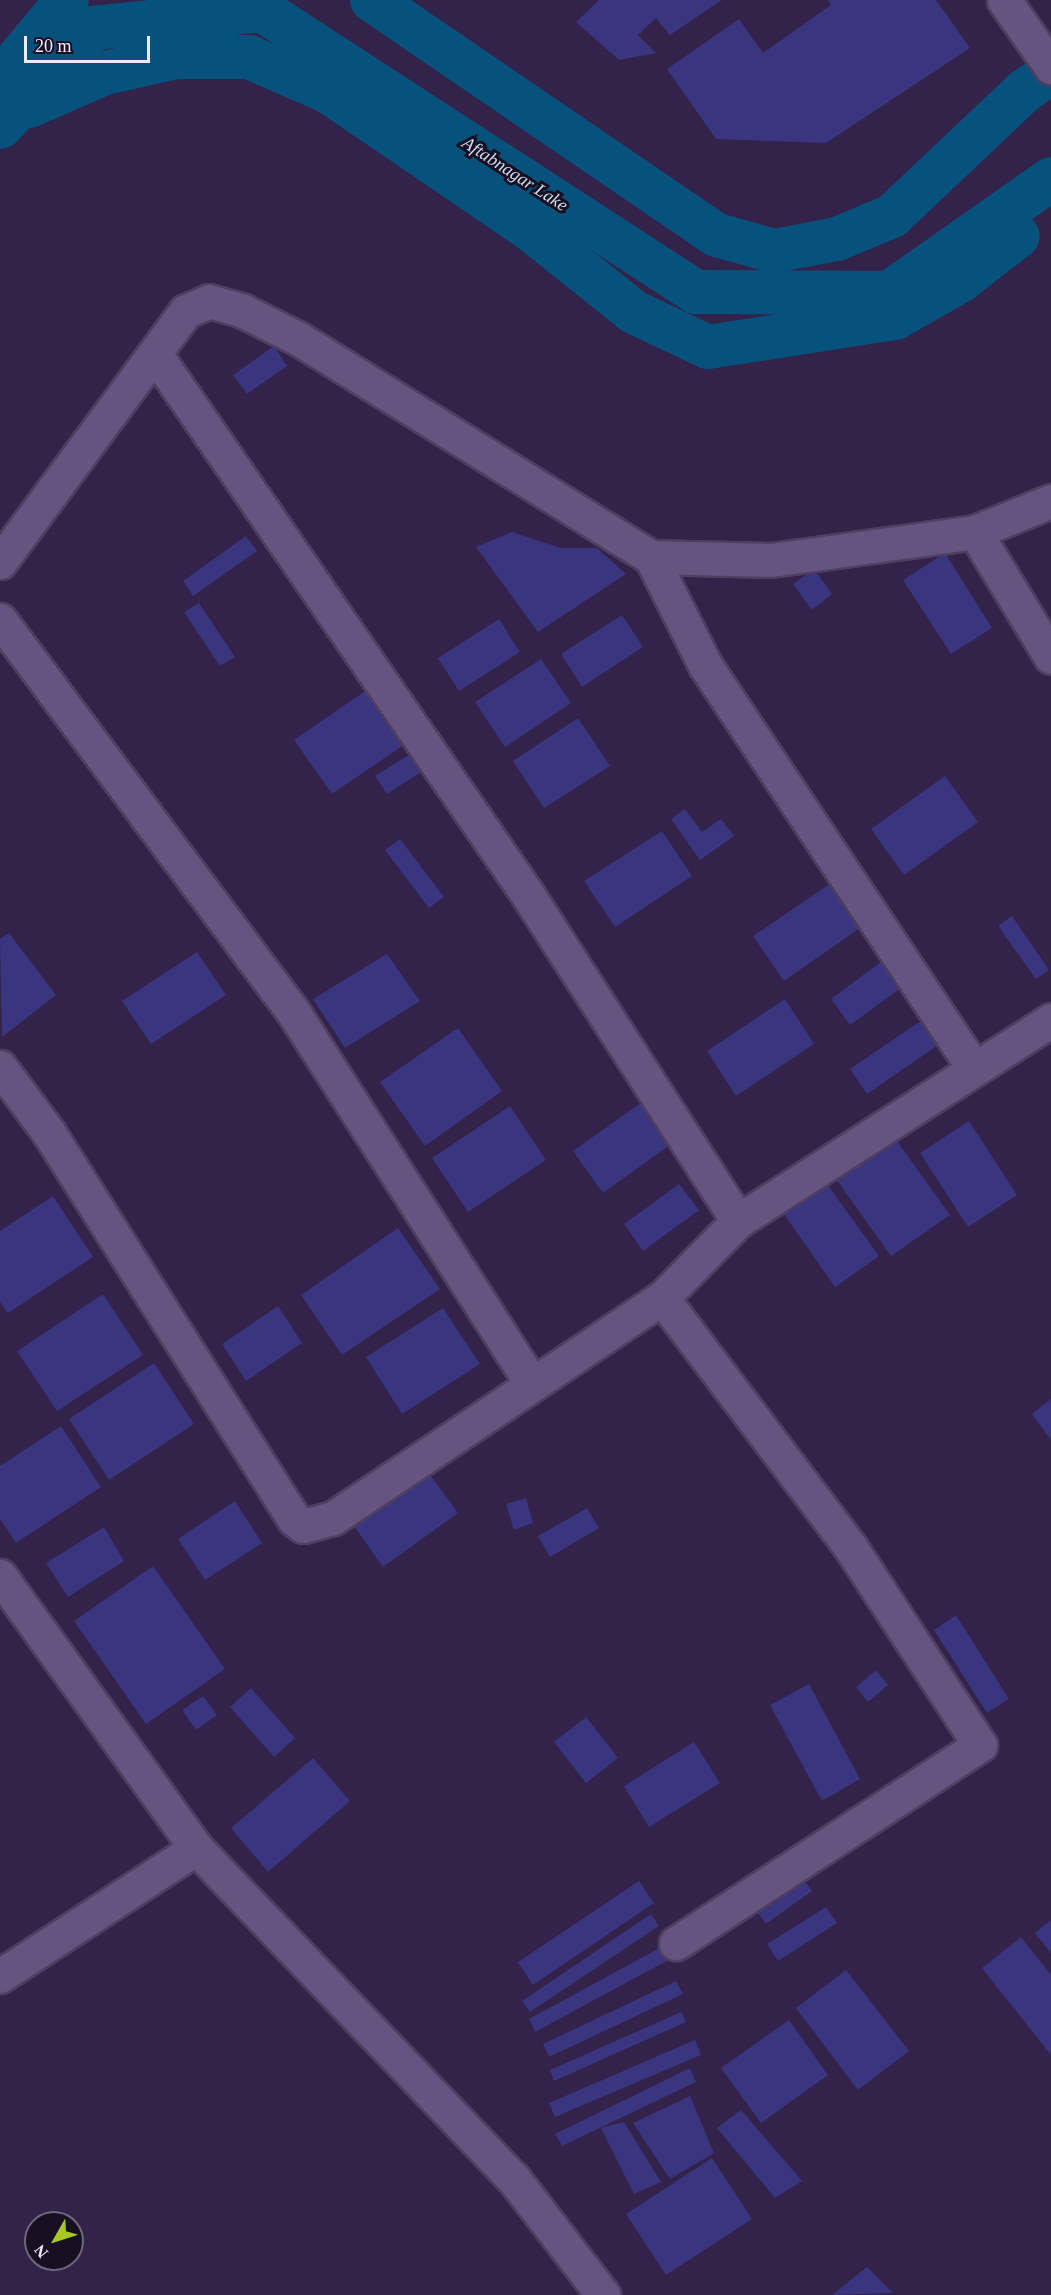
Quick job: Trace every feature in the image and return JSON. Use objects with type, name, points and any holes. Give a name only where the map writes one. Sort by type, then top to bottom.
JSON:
[{"type":"street","points":[[1006,3],[1051,68]]},
{"type":"street","points":[[0,562],[157,357],[186,311],[209,301],[243,311],[299,339],[651,557],[771,560],[975,532],[1051,501]]},
{"type":"street","points":[[157,357],[528,895],[738,1221]]},
{"type":"street","points":[[975,532],[1051,657]]},
{"type":"street","points":[[651,557],[705,665],[972,1066]]},
{"type":"street","points":[[0,620],[292,1010],[531,1381]]},
{"type":"street","points":[[0,1067],[49,1133],[294,1519],[303,1526],[333,1518],[531,1381],[662,1298],[738,1221],[972,1066],[1051,1020]]},
{"type":"street","points":[[662,1298],[851,1548],[980,1745],[676,1943]]},
{"type":"street","points":[[0,1576],[196,1848],[513,2178],[603,2295]]},
{"type":"street","points":[[1,1973],[196,1848]]},
{"type":"building","points":[[599,0],[722,0],[670,35],[656,18],[638,35],[656,53],[619,60],[576,22]]},
{"type":"building","points":[[828,0],[936,0],[970,48],[826,143],[716,139],[667,69],[739,19],[763,53],[831,5]]},
{"type":"building","points":[[274,346],[287,366],[247,394],[233,375]]},
{"type":"building","points":[[512,532],[561,548],[597,548],[626,574],[538,632],[476,547]]},
{"type":"building","points":[[246,536],[257,551],[193,596],[183,581]]},
{"type":"building","points":[[945,553],[992,628],[951,654],[903,580]]},
{"type":"building","points":[[814,569],[832,594],[812,610],[793,584]]},
{"type":"building","points":[[199,603],[235,657],[220,666],[184,612]]},
{"type":"building","points":[[622,615],[643,647],[582,687],[561,654]]},
{"type":"building","points":[[499,619],[520,652],[459,691],[438,658]]},
{"type":"building","points":[[541,659],[571,703],[505,747],[475,702]]},
{"type":"building","points":[[374,685],[414,738],[332,794],[294,740]]},
{"type":"building","points":[[578,718],[610,766],[544,808],[513,761]]},
{"type":"building","points":[[410,754],[421,772],[387,794],[375,776]]},
{"type":"building","points":[[945,776],[978,822],[904,875],[871,829]]},
{"type":"building","points":[[685,809],[702,832],[721,819],[734,836],[700,860],[671,819]]},
{"type":"building","points":[[662,831],[692,876],[615,927],[584,881]]},
{"type":"building","points":[[400,839],[444,897],[429,908],[385,850]]},
{"type":"building","points":[[837,879],[867,923],[784,981],[753,936]]},
{"type":"building","points":[[1012,916],[1049,970],[1036,979],[998,926]]},
{"type":"building","points":[[9,933],[56,995],[2,1037],[0,939]]},
{"type":"building","points":[[197,952],[226,995],[151,1044],[122,1001]]},
{"type":"building","points":[[387,954],[420,1001],[345,1048],[313,999]]},
{"type":"building","points":[[886,958],[905,985],[850,1025],[831,999]]},
{"type":"building","points":[[785,999],[814,1044],[736,1096],[707,1051]]},
{"type":"building","points":[[925,1018],[941,1043],[867,1094],[850,1069]]},
{"type":"building","points":[[458,1028],[502,1091],[425,1146],[380,1082]]},
{"type":"building","points":[[652,1095],[681,1137],[603,1193],[573,1151]]},
{"type":"building","points":[[510,1106],[546,1160],[468,1212],[432,1158]]},
{"type":"building","points":[[969,1121],[1017,1195],[968,1227],[920,1153]]},
{"type":"building","points":[[892,1134],[950,1215],[891,1256],[833,1175]]},
{"type":"building","points":[[679,1184],[699,1210],[643,1251],[624,1224]]},
{"type":"building","points":[[827,1184],[879,1256],[835,1287],[784,1214]]},
{"type":"building","points":[[53,1196],[93,1257],[8,1313],[0,1302],[0,1231]]},
{"type":"building","points":[[398,1228],[440,1289],[342,1355],[301,1295]]},
{"type":"building","points":[[103,1294],[143,1355],[57,1411],[17,1351]]},
{"type":"building","points":[[278,1306],[302,1343],[246,1381],[222,1344]]},
{"type":"building","points":[[443,1308],[480,1364],[402,1414],[366,1357]]},
{"type":"building","points":[[154,1363],[194,1424],[109,1480],[69,1419]]},
{"type":"building","points":[[1051,1399],[1051,1440],[1032,1414]]},
{"type":"building","points":[[61,1426],[101,1487],[16,1543],[0,1519],[0,1466]]},
{"type":"building","points":[[423,1465],[458,1513],[383,1567],[349,1519]]},
{"type":"building","points":[[526,1498],[533,1523],[514,1530],[506,1504]]},
{"type":"building","points":[[235,1501],[262,1543],[205,1580],[178,1539]]},
{"type":"building","points":[[587,1508],[599,1528],[550,1557],[538,1536]]},
{"type":"building","points":[[104,1527],[124,1561],[68,1597],[46,1563]]},
{"type":"building","points":[[153,1566],[225,1669],[146,1724],[74,1621]]},
{"type":"building","points":[[956,1615],[1009,1699],[987,1713],[934,1630]]},
{"type":"building","points":[[876,1670],[888,1685],[868,1702],[856,1687]]},
{"type":"building","points":[[809,1684],[860,1779],[822,1801],[770,1705]]},
{"type":"building","points":[[251,1688],[295,1738],[274,1757],[230,1707]]},
{"type":"building","points":[[203,1696],[217,1715],[196,1730],[182,1710]]},
{"type":"building","points":[[586,1717],[618,1758],[586,1783],[554,1742]]},
{"type":"building","points":[[694,1742],[720,1783],[649,1827],[624,1786]]},
{"type":"building","points":[[313,1758],[350,1801],[268,1872],[231,1828]]},
{"type":"building","points":[[798,1871],[812,1891],[766,1924],[752,1905]]},
{"type":"building","points":[[639,1881],[654,1903],[533,1985],[518,1962]]},
{"type":"building","points":[[826,1907],[837,1923],[778,1961],[767,1944]]},
{"type":"building","points":[[651,1914],[659,1926],[530,2012],[522,2001]]},
{"type":"building","points":[[1051,1920],[1051,1953],[1035,1933]]},
{"type":"building","points":[[1021,1937],[1051,1975],[1051,2055],[982,1968]]},
{"type":"building","points":[[665,1945],[672,1958],[535,2032],[529,2019]]},
{"type":"building","points":[[846,1970],[909,2051],[858,2090],[796,2008]]},
{"type":"building","points":[[676,1981],[683,1994],[549,2057],[543,2044]]},
{"type":"building","points":[[681,2012],[686,2022],[554,2081],[550,2070]]},
{"type":"building","points":[[789,2020],[828,2075],[761,2123],[721,2068]]},
{"type":"building","points":[[695,2040],[701,2055],[555,2117],[549,2103]]},
{"type":"building","points":[[690,2068],[696,2082],[562,2146],[555,2134]]},
{"type":"building","points":[[690,2096],[714,2153],[670,2179],[633,2123]]},
{"type":"building","points":[[741,2110],[802,2181],[775,2198],[717,2128]]},
{"type":"building","points":[[624,2122],[661,2182],[634,2194],[601,2128]]},
{"type":"building","points":[[712,2158],[752,2219],[666,2275],[626,2214]]},
{"type":"building","points":[[867,2267],[893,2293],[832,2295]]},
{"type":"waterway","points":[[0,80],[67,0]]},
{"type":"waterway","points":[[372,0],[717,235],[774,251],[837,239],[892,216],[1024,91],[1051,73]]},
{"type":"waterway","name":"Aftabnagar Lake","points":[[0,127],[94,28],[262,10],[696,292],[889,293],[1051,179]]},
{"type":"waterway","points":[[29,106],[105,73],[176,57],[249,57],[329,92],[530,229],[634,312],[708,347],[895,318],[960,281],[1018,236]]}]
